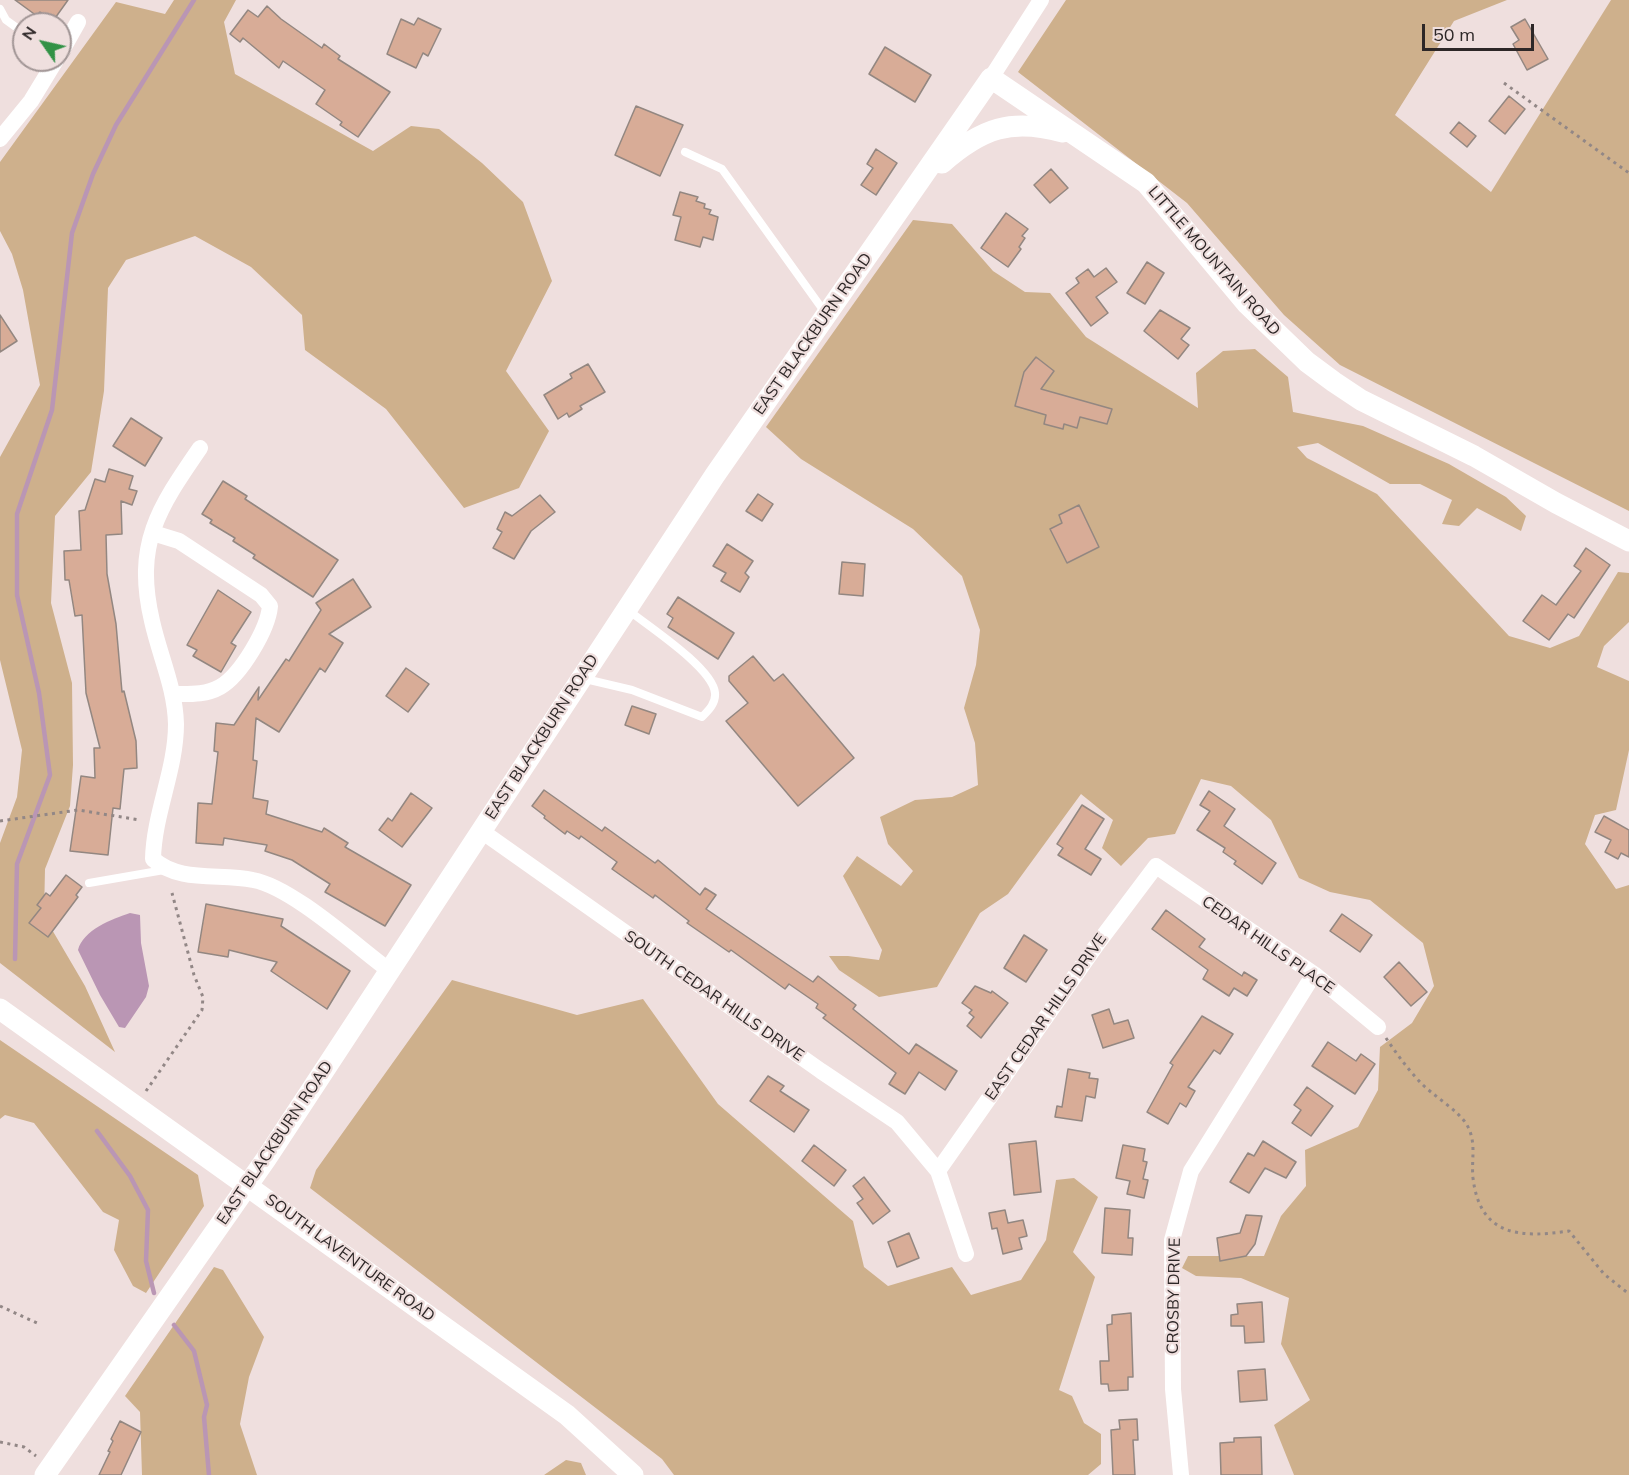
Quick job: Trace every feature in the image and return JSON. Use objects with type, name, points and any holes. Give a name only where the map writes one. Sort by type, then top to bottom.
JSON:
[{"type":"street","name":"EAST BLACKBURN ROAD","points":[[41,1466],[248,1185],[715,475],[991,78],[1041,0]]},
{"type":"street","points":[[72,33],[78,22]]},
{"type":"street","points":[[0,139],[31,101],[49,72]]},
{"type":"street","name":"LITTLE MOUNTAIN ROAD","points":[[991,78],[1146,183],[1247,304],[1299,355],[1334,382],[1361,400],[1474,456],[1629,541]]},
{"type":"street","points":[[916,186],[959,148],[990,131],[1020,124],[1076,135]]},
{"type":"street","points":[[200,448],[164,500],[146,553],[144,570],[152,621],[174,694],[173,761],[153,840],[153,859],[164,870],[255,880],[282,890],[390,971]]},
{"type":"street","points":[[153,533],[180,541],[261,595],[270,606],[269,620],[233,677],[220,687],[202,693],[174,694]]},
{"type":"street","name":"SOUTH CEDAR HILLS DRIVE","points":[[480,831],[897,1122],[938,1171]]},
{"type":"street","name":"EAST CEDAR HILLS DRIVE","points":[[938,1171],[1098,943],[1156,866]]},
{"type":"street","name":"CEDAR HILLS PLACE","points":[[1156,866],[1314,974],[1378,1027]]},
{"type":"street","name":"CROSBY DRIVE","points":[[1181,1475],[1173,1389],[1172,1240],[1191,1171],[1314,974]]},
{"type":"street","name":"SOUTH LAVENTURE ROAD","points":[[0,1009],[567,1415],[633,1475]]},
{"type":"street","points":[[938,1171],[966,1254]]},
{"type":"lane","points":[[0,9],[6,20],[12,24]]},
{"type":"lane","points":[[686,152],[722,169],[826,315]]},
{"type":"lane","points":[[581,678],[632,690],[702,717],[710,709],[715,700],[715,691],[711,681],[684,654],[627,609]]},
{"type":"lane","points":[[89,883],[164,870]]},
{"type":"path","points":[[1504,83],[1629,173]]},
{"type":"path","points":[[0,821],[78,810],[140,820]]},
{"type":"path","points":[[146,1091],[202,1010],[203,997],[194,975],[172,893]]},
{"type":"path","points":[[1378,1027],[1420,1082],[1466,1124],[1475,1149],[1473,1178],[1479,1201],[1493,1223],[1517,1235],[1569,1231],[1604,1274],[1629,1294]]},
{"type":"path","points":[[0,1305],[37,1323]]},
{"type":"path","points":[[0,1442],[24,1447],[41,1466]]},
{"type":"shaded area","points":[[174,0],[236,0],[224,22],[235,74],[373,151],[411,126],[439,129],[482,163],[523,202],[552,281],[506,371],[549,431],[519,488],[464,508],[386,409],[305,350],[302,315],[251,267],[195,236],[126,260],[108,288],[104,391],[91,472],[55,516],[51,603],[72,683],[73,765],[70,806],[45,869],[44,916],[85,986],[115,1052],[0,963],[0,843],[17,797],[22,750],[0,660],[0,457],[40,385],[23,290],[12,254],[0,231],[0,162],[65,72],[72,72],[72,63],[116,2],[165,14]]},
{"type":"shaded area","points":[[1066,0],[1507,0],[1454,21],[1395,115],[1491,192],[1611,0],[1629,0],[1629,511],[1340,365],[1284,315],[1187,203],[1018,72]]},
{"type":"shaded area","points":[[913,220],[952,224],[993,271],[1025,292],[1050,293],[1086,337],[1198,408],[1196,373],[1223,351],[1255,349],[1288,377],[1293,412],[1363,426],[1449,464],[1506,497],[1526,516],[1521,531],[1477,508],[1459,526],[1442,524],[1452,500],[1420,484],[1390,484],[1318,443],[1297,447],[1307,458],[1377,494],[1509,636],[1550,648],[1579,636],[1618,572],[1629,573],[1629,622],[1604,646],[1597,667],[1629,681],[1629,750],[1616,810],[1595,815],[1585,844],[1616,889],[1629,885],[1629,1475],[1294,1475],[1274,1425],[1310,1400],[1281,1344],[1289,1298],[1241,1278],[1196,1276],[1182,1268],[1188,1256],[1264,1256],[1281,1216],[1306,1186],[1305,1150],[1358,1127],[1378,1090],[1380,1047],[1412,1023],[1434,986],[1423,943],[1370,900],[1330,892],[1299,878],[1271,820],[1231,786],[1201,779],[1175,834],[1148,838],[1121,866],[1102,848],[1113,820],[1081,794],[1008,894],[980,913],[937,987],[879,997],[839,970],[829,956],[879,960],[882,950],[843,876],[857,856],[901,886],[913,871],[888,844],[880,817],[915,800],[952,797],[978,785],[975,743],[964,708],[976,665],[980,630],[962,576],[913,529],[801,459],[766,427]]},
{"type":"shaded area","points":[[130,913],[140,915],[141,943],[149,986],[146,997],[125,1028],[119,1027],[78,950],[92,931]]},
{"type":"shaded area","points":[[452,980],[577,1015],[643,999],[718,1104],[853,1221],[864,1267],[888,1286],[952,1267],[971,1295],[1021,1280],[1046,1240],[1056,1180],[1074,1178],[1098,1197],[1073,1252],[1095,1277],[1059,1390],[1072,1396],[1084,1423],[1101,1434],[1101,1464],[1088,1475],[674,1475],[662,1459],[310,1188],[316,1170]]},
{"type":"shaded area","points":[[0,1040],[198,1175],[204,1206],[146,1293],[133,1286],[114,1250],[119,1220],[103,1212],[34,1123],[5,1115],[0,1119]]},
{"type":"shaded area","points":[[214,1267],[223,1270],[264,1337],[249,1377],[240,1424],[257,1475],[142,1475],[140,1412],[125,1396]]},
{"type":"shaded area","points":[[566,1460],[581,1463],[586,1475],[544,1475]]},
{"type":"building","points":[[15,0],[68,0],[59,12],[32,12]]},
{"type":"building","points":[[267,6],[281,19],[322,48],[324,44],[340,56],[338,59],[390,92],[358,137],[340,125],[342,122],[316,104],[325,90],[283,61],[279,68],[243,38],[240,42],[230,34],[248,10],[258,17]]},
{"type":"building","points":[[418,18],[441,29],[428,56],[423,53],[416,68],[387,54],[401,19],[414,25]]},
{"type":"building","points":[[1525,19],[1548,59],[1527,70],[1513,44],[1519,40],[1511,27]]},
{"type":"building","points":[[885,47],[931,75],[915,102],[869,74]]},
{"type":"building","points":[[1509,96],[1525,109],[1505,134],[1489,121]]},
{"type":"building","points":[[636,106],[683,125],[660,176],[615,155]]},
{"type":"building","points":[[1459,122],[1476,136],[1467,147],[1450,133]]},
{"type":"building","points":[[876,149],[897,163],[876,195],[861,185],[873,168],[867,164]]},
{"type":"building","points":[[1051,169],[1068,188],[1050,203],[1034,185]]},
{"type":"building","points":[[680,192],[698,197],[696,201],[705,204],[704,208],[711,210],[709,214],[718,217],[713,240],[703,237],[700,247],[675,240],[681,217],[673,215]]},
{"type":"building","points":[[1006,213],[1028,229],[1022,236],[1025,238],[1019,247],[1021,249],[1008,267],[981,248]]},
{"type":"building","points":[[1147,262],[1164,273],[1145,304],[1127,293]]},
{"type":"building","points":[[1106,268],[1117,282],[1096,297],[1108,313],[1091,326],[1066,293],[1079,283],[1076,278],[1088,269],[1094,277]]},
{"type":"building","points":[[1160,310],[1190,328],[1181,339],[1189,345],[1178,359],[1144,331]]},
{"type":"building","points":[[0,315],[17,341],[0,352]]},
{"type":"building","points":[[1036,357],[1054,371],[1041,389],[1112,409],[1107,424],[1080,417],[1077,428],[1064,424],[1063,429],[1044,424],[1046,415],[1015,406],[1024,372]]},
{"type":"building","points":[[588,364],[605,392],[580,406],[582,409],[569,417],[567,413],[558,419],[544,395],[572,378],[570,374]]},
{"type":"building","points":[[131,418],[162,438],[145,466],[113,446]]},
{"type":"building","points":[[109,469],[133,476],[129,489],[137,491],[132,505],[121,501],[122,534],[106,535],[107,574],[116,624],[122,692],[124,691],[136,741],[137,768],[124,769],[120,809],[113,808],[108,855],[70,851],[81,776],[95,778],[94,748],[100,748],[86,693],[82,615],[75,616],[69,580],[65,580],[64,551],[81,550],[79,511],[85,510],[95,479],[105,482]]},
{"type":"building","points":[[223,481],[247,496],[245,499],[338,560],[313,597],[253,558],[255,555],[233,541],[235,538],[210,523],[212,520],[202,514]]},
{"type":"building","points":[[758,494],[773,504],[762,521],[746,511]]},
{"type":"building","points":[[540,495],[555,512],[531,531],[514,559],[493,548],[502,532],[497,529],[505,512],[512,516]]},
{"type":"building","points":[[1079,505],[1099,547],[1067,563],[1050,529],[1062,523],[1059,515]]},
{"type":"building","points":[[727,544],[753,561],[745,573],[749,577],[740,592],[721,581],[726,573],[713,566]]},
{"type":"building","points":[[1586,548],[1610,565],[1574,618],[1568,614],[1549,640],[1523,621],[1542,595],[1556,605],[1581,571],[1574,566]]},
{"type":"building","points":[[842,562],[865,564],[863,596],[839,594]]},
{"type":"building","points":[[353,579],[371,607],[329,634],[343,643],[325,672],[320,668],[279,732],[256,718],[253,760],[257,761],[253,798],[268,801],[266,814],[322,832],[324,828],[348,843],[345,847],[411,885],[385,926],[325,892],[330,884],[292,860],[265,851],[267,845],[224,838],[223,845],[196,843],[198,803],[212,804],[218,752],[214,751],[216,723],[234,725],[259,687],[258,700],[286,659],[289,661],[321,610],[316,603]]},
{"type":"building","points":[[218,590],[251,612],[231,643],[236,646],[221,672],[193,656],[197,650],[187,645]]},
{"type":"building","points":[[678,597],[734,633],[718,659],[668,627],[673,618],[667,614]]},
{"type":"building","points":[[753,656],[774,681],[783,674],[854,758],[798,806],[726,721],[748,703],[729,681],[729,676]]},
{"type":"building","points":[[406,668],[429,684],[408,712],[386,696]]},
{"type":"building","points":[[632,706],[656,714],[649,734],[625,725]]},
{"type":"building","points":[[544,790],[602,831],[605,827],[655,863],[658,860],[700,895],[705,888],[716,895],[706,909],[813,982],[818,976],[856,1005],[853,1009],[909,1054],[916,1044],[957,1071],[945,1090],[919,1072],[905,1094],[889,1084],[896,1073],[823,1018],[826,1015],[816,1008],[818,1004],[789,984],[785,989],[731,950],[729,952],[687,923],[689,921],[655,895],[653,898],[612,869],[617,862],[581,836],[579,839],[567,831],[565,834],[544,818],[545,816],[532,806]]},
{"type":"building","points":[[1209,791],[1235,809],[1224,826],[1276,863],[1262,884],[1234,864],[1236,861],[1223,852],[1225,848],[1197,830],[1210,811],[1200,805]]},
{"type":"building","points":[[411,793],[432,808],[402,847],[379,830],[388,818],[392,821]]},
{"type":"building","points":[[1082,805],[1104,819],[1085,849],[1101,859],[1091,875],[1058,855],[1063,848],[1057,844]]},
{"type":"building","points":[[1604,816],[1629,830],[1629,857],[1621,853],[1618,859],[1605,852],[1611,840],[1595,832]]},
{"type":"building","points":[[66,875],[82,887],[76,895],[78,897],[48,937],[29,923],[41,908],[37,905],[46,893],[50,896]]},
{"type":"building","points":[[206,904],[283,919],[281,926],[350,971],[327,1009],[271,971],[277,962],[229,950],[228,957],[198,952]]},
{"type":"building","points":[[1166,910],[1205,939],[1199,947],[1242,976],[1244,972],[1257,980],[1247,996],[1234,988],[1229,996],[1203,979],[1208,970],[1152,929]]},
{"type":"building","points":[[1342,914],[1372,935],[1360,952],[1330,931]]},
{"type":"building","points":[[1024,935],[1047,950],[1026,982],[1004,968]]},
{"type":"building","points":[[1399,962],[1427,992],[1411,1006],[1384,977]]},
{"type":"building","points":[[975,986],[991,993],[992,991],[1008,1003],[981,1038],[967,1026],[974,1017],[969,1013],[972,1010],[962,1003]]},
{"type":"building","points":[[1109,1009],[1114,1024],[1128,1020],[1134,1038],[1103,1048],[1092,1015]]},
{"type":"building","points":[[1202,1016],[1233,1034],[1220,1054],[1214,1050],[1188,1087],[1195,1091],[1186,1107],[1180,1103],[1168,1124],[1147,1112],[1173,1065],[1170,1063]]},
{"type":"building","points":[[1328,1042],[1356,1061],[1361,1054],[1375,1064],[1355,1094],[1312,1066]]},
{"type":"building","points":[[1068,1069],[1090,1073],[1089,1078],[1098,1079],[1095,1098],[1086,1096],[1082,1121],[1055,1117],[1057,1106],[1062,1107]]},
{"type":"building","points":[[768,1076],[784,1086],[780,1091],[809,1110],[794,1132],[750,1101]]},
{"type":"building","points":[[1307,1087],[1333,1106],[1311,1136],[1292,1123],[1301,1110],[1294,1105]]},
{"type":"building","points":[[1036,1141],[1041,1192],[1014,1195],[1009,1144]]},
{"type":"building","points":[[1263,1141],[1296,1162],[1286,1178],[1265,1168],[1249,1193],[1230,1182],[1248,1153],[1254,1156]]},
{"type":"building","points":[[814,1145],[846,1170],[834,1186],[802,1161]]},
{"type":"building","points":[[1123,1145],[1145,1149],[1143,1161],[1147,1162],[1143,1179],[1148,1180],[1144,1198],[1127,1194],[1130,1181],[1116,1178]]},
{"type":"building","points":[[864,1177],[890,1211],[873,1224],[857,1203],[863,1199],[853,1186]]},
{"type":"building","points":[[1105,1208],[1130,1210],[1128,1238],[1133,1238],[1132,1255],[1102,1253]]},
{"type":"building","points":[[1005,1210],[1008,1223],[1023,1220],[1027,1236],[1019,1238],[1022,1249],[1003,1254],[997,1228],[992,1229],[989,1213]]},
{"type":"building","points":[[1246,1215],[1262,1216],[1255,1244],[1246,1256],[1220,1261],[1217,1238],[1240,1233]]},
{"type":"building","points":[[909,1233],[919,1258],[897,1267],[888,1242]]},
{"type":"building","points":[[1262,1302],[1264,1342],[1245,1343],[1244,1326],[1231,1326],[1231,1315],[1238,1314],[1237,1304]]},
{"type":"building","points":[[1131,1313],[1133,1377],[1128,1377],[1128,1390],[1109,1391],[1108,1384],[1101,1384],[1100,1361],[1109,1361],[1107,1325],[1112,1324],[1112,1315]]},
{"type":"building","points":[[1265,1369],[1267,1400],[1240,1402],[1238,1371]]},
{"type":"building","points":[[1137,1419],[1138,1440],[1133,1440],[1135,1475],[1113,1475],[1111,1430],[1120,1429],[1119,1420]]},
{"type":"building","points":[[120,1421],[141,1432],[121,1475],[99,1475],[110,1452],[108,1451],[113,1441],[111,1439]]},
{"type":"building","points":[[1261,1437],[1262,1475],[1221,1475],[1220,1443],[1234,1442],[1234,1438]]},
{"type":"waterway","points":[[15,959],[17,864],[50,775],[39,693],[17,595],[17,514],[52,410],[72,233],[93,174],[116,125],[194,0]]},
{"type":"waterway","points":[[97,1131],[130,1176],[148,1210],[146,1261],[154,1293]]},
{"type":"waterway","points":[[174,1325],[194,1351],[207,1405],[204,1417],[209,1475]]}]
